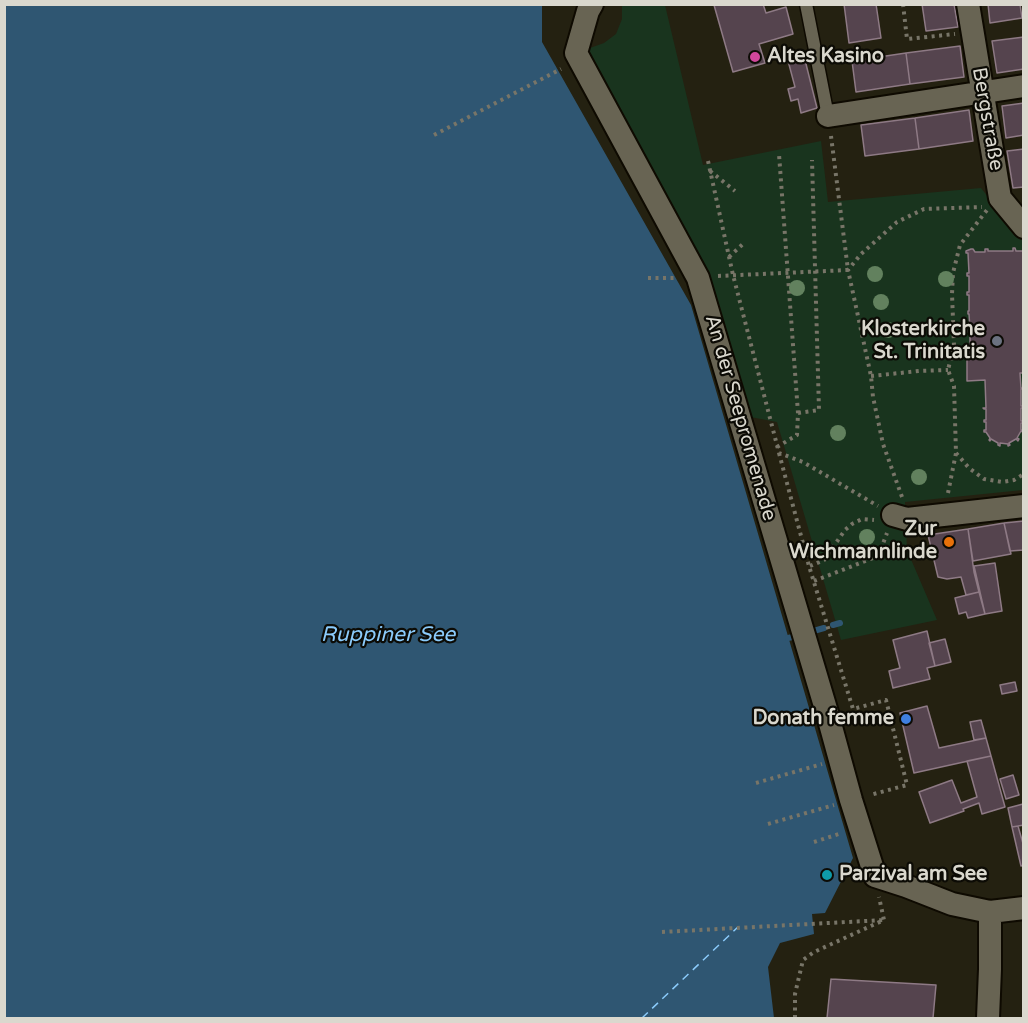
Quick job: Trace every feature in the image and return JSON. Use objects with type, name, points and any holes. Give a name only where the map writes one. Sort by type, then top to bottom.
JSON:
[{"type":"street","name":"An der Seepromenade","points":[[592,4],[576,53],[698,278],[875,876]]},
{"type":"street","name":"Bergstraße","points":[[968,4],[1000,198],[1023,226]]},
{"type":"street","points":[[828,116],[1023,86]]},
{"type":"street","points":[[885,520],[1023,506]]},
{"type":"street","points":[[875,876],[952,904],[990,912],[1023,908]]},
{"type":"street","points":[[988,1018],[990,912]]},
{"type":"lane","points":[[806,4],[828,116]]},
{"type":"path","points":[[903,4],[907,39],[972,32]]},
{"type":"path","points":[[434,135],[558,71]]},
{"type":"path","points":[[814,581],[873,558],[881,549],[885,520],[902,497],[883,444],[848,270],[828,116]]},
{"type":"path","points":[[777,447],[797,435],[798,413],[779,154]]},
{"type":"path","points":[[798,413],[819,410],[812,160]]},
{"type":"path","points":[[708,161],[732,275],[777,447],[809,566],[853,709],[886,700],[907,785],[768,824]]},
{"type":"path","points":[[710,171],[735,191]]},
{"type":"path","points":[[732,275],[848,270],[861,254],[897,222],[924,209],[989,207],[960,245],[953,273],[954,345],[948,370],[954,386],[956,453],[944,515]]},
{"type":"path","points":[[729,257],[744,243]]},
{"type":"path","points":[[871,376],[948,370]]},
{"type":"path","points":[[779,453],[803,462],[885,520]]},
{"type":"path","points":[[956,453],[969,468],[984,479],[1002,482],[1014,480],[1023,474]]},
{"type":"path","points":[[809,566],[824,560],[852,524],[862,519],[885,520]]},
{"type":"path","points":[[756,783],[825,763]]},
{"type":"path","points":[[814,842],[845,832]]},
{"type":"path","points":[[875,876],[884,920]]},
{"type":"path","points":[[662,932],[884,920]]},
{"type":"path","points":[[795,1018],[795,994],[803,960],[814,952],[884,920]]},
{"type":"green space","points":[[622,5],[665,5],[703,165],[821,141],[828,202],[981,188],[1017,234],[1023,238],[1023,490],[905,502],[907,550],[937,620],[841,640],[777,422],[745,416],[708,283],[586,56],[590,48],[604,43],[616,34],[622,19]]},
{"type":"water","name":"Ruppiner See","points":[[5,4],[542,5],[542,42],[691,305],[853,858],[825,913],[812,914],[814,934],[780,943],[768,967],[774,1018],[5,1018]]},
{"type":"building","points":[[763,4],[766,13],[786,7],[793,34],[759,44],[765,63],[733,72],[714,5]]},
{"type":"building","points":[[844,4],[876,4],[881,38],[849,43]]},
{"type":"building","points":[[922,4],[954,4],[958,27],[926,31]]},
{"type":"building","points":[[988,4],[1020,4],[1022,18],[990,23]]},
{"type":"building","points":[[1024,37],[1024,69],[997,73],[992,41]]},
{"type":"building","points":[[960,46],[964,77],[910,84],[906,53]]},
{"type":"building","points":[[803,52],[817,108],[801,113],[798,99],[791,101],[788,89],[795,87],[787,57]]},
{"type":"building","points":[[906,53],[910,84],[856,92],[852,61]]},
{"type":"building","points":[[1024,103],[1024,135],[1006,138],[1002,106]]},
{"type":"building","points":[[969,110],[973,141],[919,149],[915,118]]},
{"type":"building","points":[[915,118],[919,149],[865,156],[861,125]]},
{"type":"building","points":[[1024,149],[1024,187],[1013,188],[1007,151]]},
{"type":"building","name":"Klosterkirche St. Trinitatis","points":[[1013,248],[1016,251],[1024,251],[1024,373],[1020,373],[1021,388],[1023,388],[1021,389],[1023,408],[1021,408],[1021,421],[1024,423],[1021,423],[1023,432],[1021,431],[1017,438],[1018,441],[1016,439],[1008,446],[1008,444],[1000,443],[1000,446],[991,439],[990,441],[984,432],[986,430],[984,420],[986,420],[986,409],[983,408],[986,408],[985,380],[967,381],[967,353],[970,350],[968,330],[970,330],[969,295],[967,295],[969,292],[968,253],[966,251],[973,249],[975,252],[985,252],[985,249],[988,249],[988,251],[1013,251]]},
{"type":"building","points":[[1024,521],[1024,550],[1010,551],[1004,523]]},
{"type":"building","points":[[1004,523],[1011,554],[973,561],[968,529]]},
{"type":"building","points":[[968,529],[979,592],[966,595],[961,577],[947,579],[938,577],[928,535]]},
{"type":"building","points":[[995,563],[1002,611],[985,614],[974,566]]},
{"type":"building","points":[[979,592],[985,614],[968,618],[966,612],[959,614],[955,598]]},
{"type":"building","points":[[927,631],[935,666],[927,668],[930,679],[893,688],[889,671],[900,668],[893,640]]},
{"type":"building","points":[[945,639],[951,662],[935,666],[929,643]]},
{"type":"building","points":[[1015,682],[1017,691],[1002,694],[1000,685]]},
{"type":"building","points":[[927,706],[939,748],[986,738],[991,756],[914,773],[900,713]]},
{"type":"building","points":[[981,720],[986,738],[974,740],[970,722]]},
{"type":"building","points":[[991,756],[1005,807],[982,814],[979,803],[930,823],[919,792],[952,780],[961,803],[977,797],[967,761]]},
{"type":"building","points":[[1013,775],[1019,795],[1006,799],[1000,779]]},
{"type":"building","points":[[1023,804],[1024,825],[1012,827],[1008,808]]},
{"type":"building","points":[[1018,826],[1024,847],[1024,865],[1021,866],[1012,827]]},
{"type":"building","points":[[831,979],[936,985],[933,1018],[827,1018]]},
{"type":"waterway","points":[[833,625],[840,623]]},
{"type":"waterway","points":[[810,632],[824,628]]},
{"type":"waterway","points":[[788,638],[797,636]]},
{"type":"ferry route","points":[[642,1018],[738,927]]},
{"type":"place","name":"Altes Kasino","points":[[755,57]]},
{"type":"place","name":"Klosterkirche St. Trinitatis","points":[[997,341]]},
{"type":"place","name":"Zur Wichmannlinde","points":[[949,542]]},
{"type":"place","name":"Donath femme","points":[[906,719]]},
{"type":"place","name":"Parzival am See","points":[[827,875]]}]
